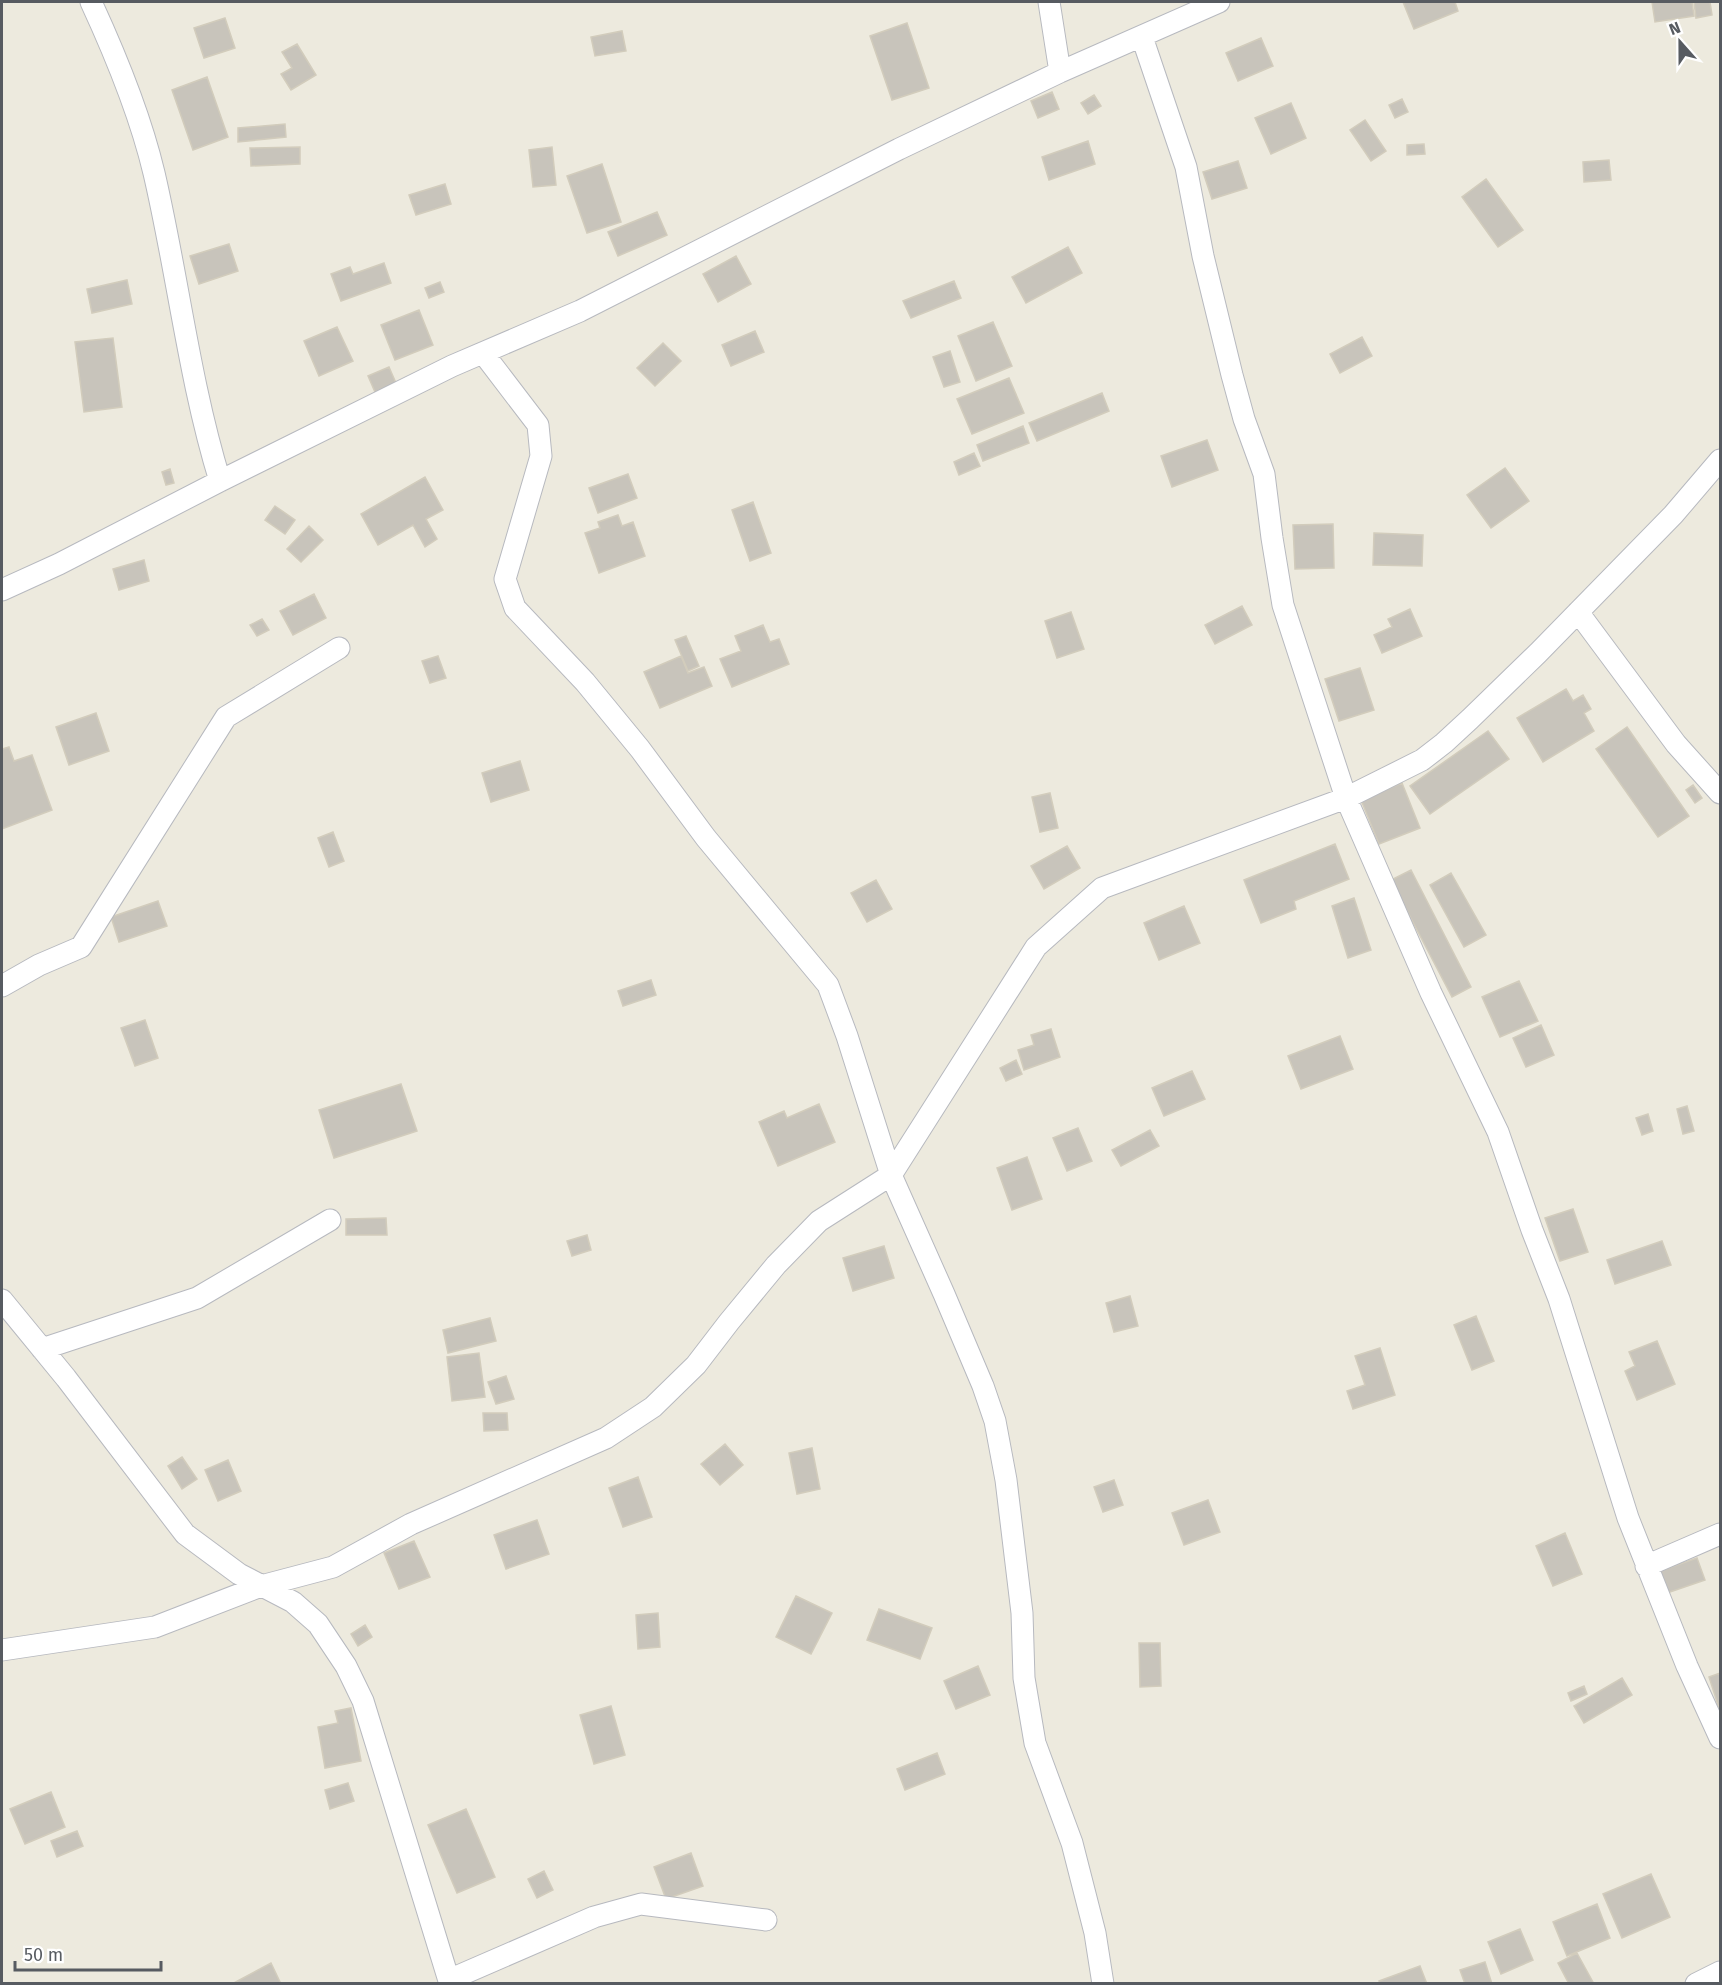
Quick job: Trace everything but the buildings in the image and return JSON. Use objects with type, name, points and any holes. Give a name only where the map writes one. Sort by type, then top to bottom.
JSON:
[{"type":"street","points":[[91,2],[134,104],[154,171],[197,397],[220,482]]},
{"type":"street","points":[[1049,2],[1060,72]]},
{"type":"street","points":[[2,591],[442,372],[580,311],[899,149],[1060,72],[1219,2]]},
{"type":"street","points":[[1143,37],[1186,167],[1203,256],[1232,375],[1244,419],[1264,474],[1283,605],[1346,798],[1431,993],[1498,1132],[1559,1299],[1628,1518],[1687,1666],[1720,1738]]},
{"type":"street","points":[[483,353],[538,425],[541,456],[505,579],[515,608],[591,690],[640,749],[706,838],[828,985],[847,1036],[891,1176],[949,1305],[995,1421],[1006,1480],[1023,1613],[1024,1677],[1035,1743],[1072,1843],[1095,1933],[1103,1983]]},
{"type":"street","points":[[2,1650],[154,1627],[261,1586],[333,1567],[411,1524],[606,1438],[653,1407],[696,1365],[776,1265],[819,1221],[891,1176],[1036,947],[1102,888],[1346,798],[1422,760],[1444,743],[1538,654],[1672,515],[1720,460]]},
{"type":"street","points":[[1578,612],[1676,744],[1720,793]]},
{"type":"street","points":[[2,986],[39,965],[81,947],[226,717],[339,648]]},
{"type":"street","points":[[42,1349],[197,1298],[330,1220]]},
{"type":"street","points":[[2,1300],[66,1378],[185,1534],[239,1574],[293,1602],[318,1624],[346,1666],[363,1701],[449,1982],[594,1917],[641,1904],[766,1920]]},
{"type":"street","points":[[1646,1566],[1720,1534]]},
{"type":"street","points":[[1696,1983],[1720,1972]]}]
